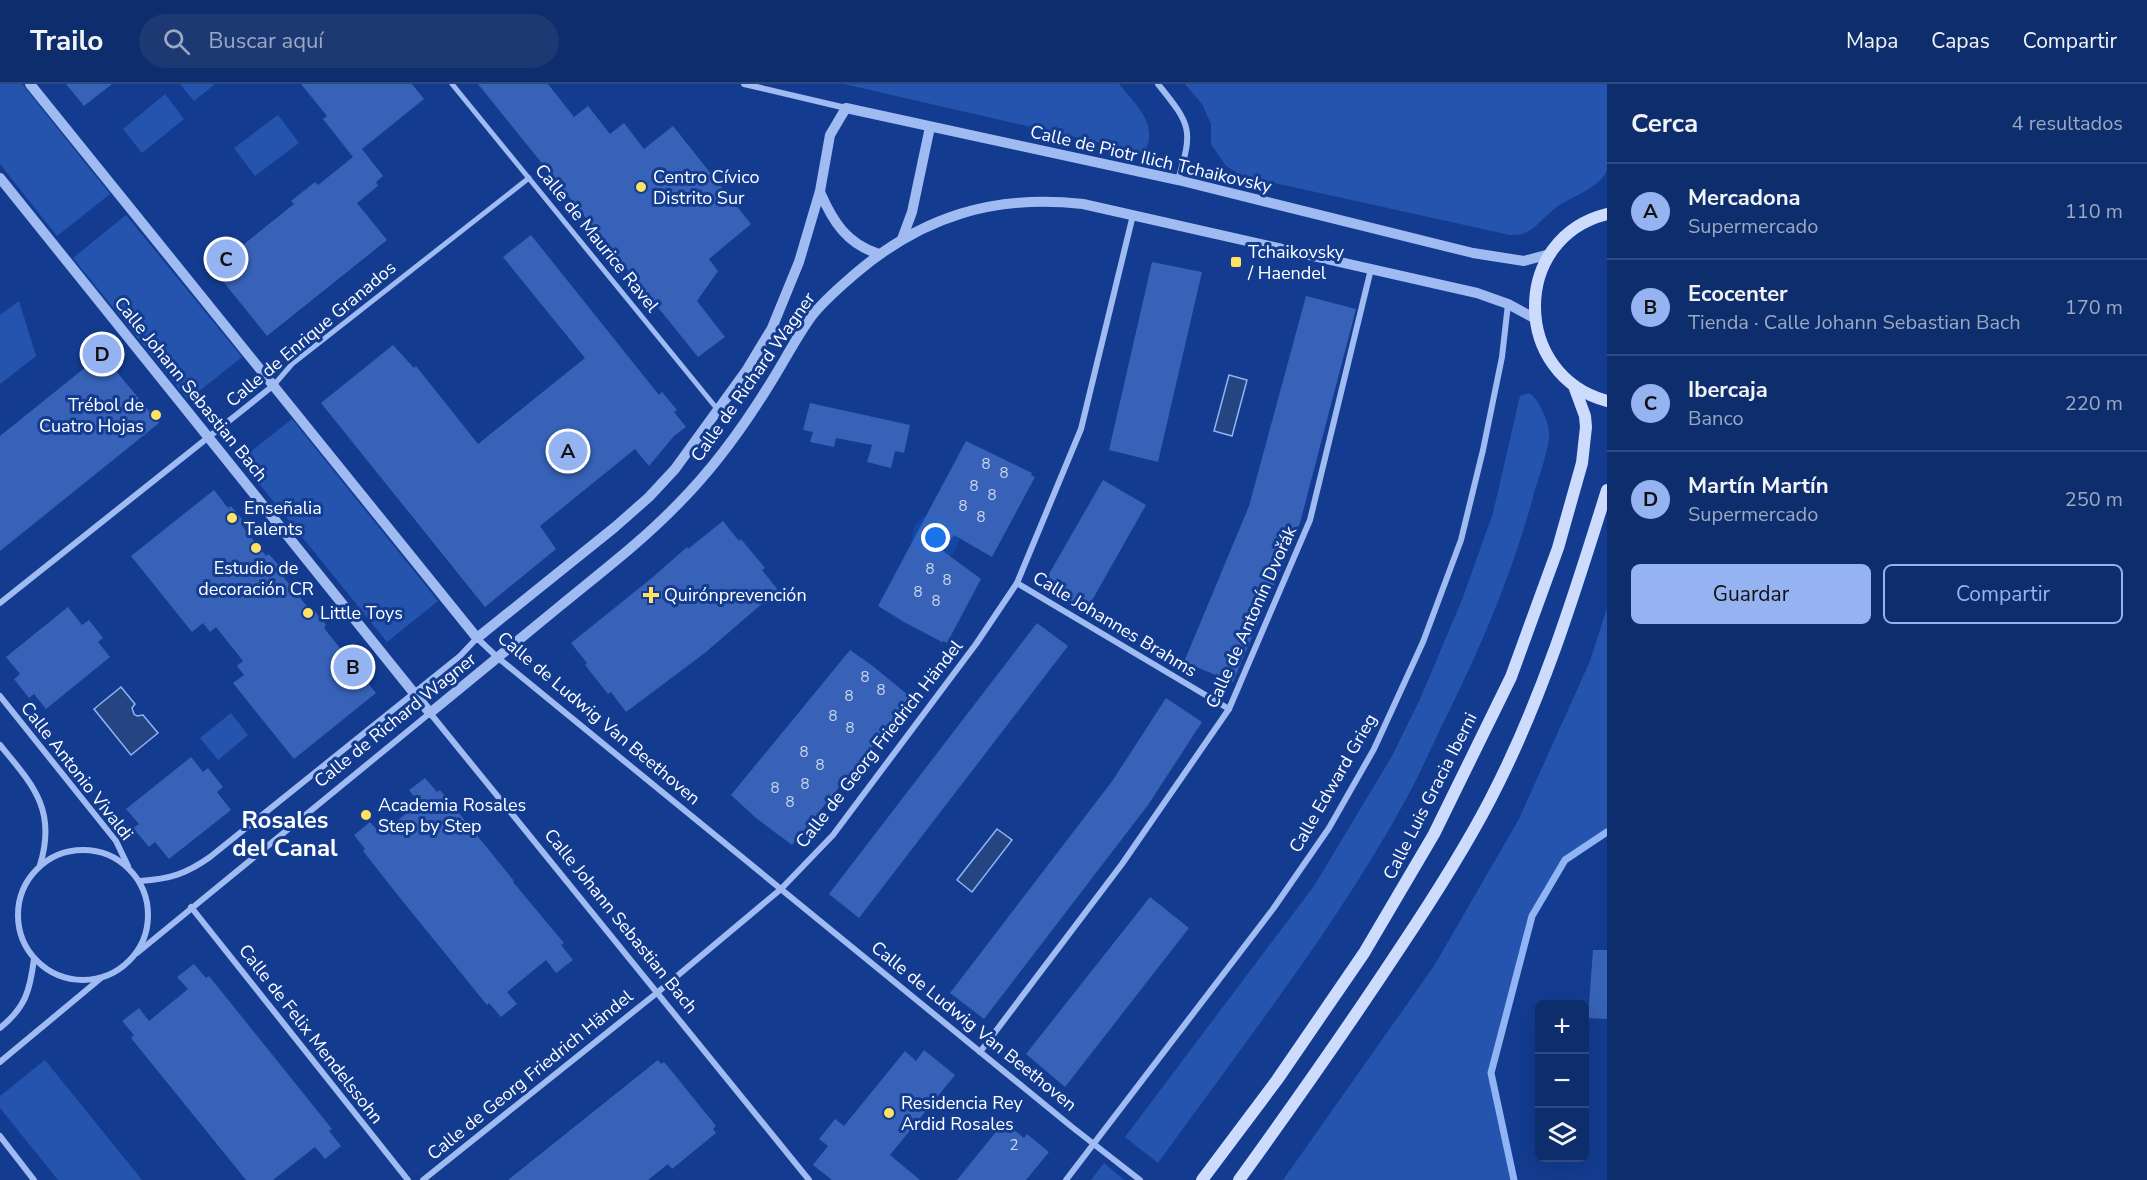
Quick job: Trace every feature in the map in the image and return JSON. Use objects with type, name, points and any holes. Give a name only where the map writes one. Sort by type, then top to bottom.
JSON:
[{"type":"main road","points":[[1607,214],[1573,230],[1550,254],[1537,285],[1534,318],[1543,349],[1562,376],[1589,395],[1607,401]]},
{"type":"main road","name":"Calle Luis Gracia Iberni","points":[[1202,1180],[1277,1080],[1365,953],[1434,834],[1510,677],[1558,548],[1582,463],[1585,416],[1574,386]]},
{"type":"main road","points":[[1239,1180],[1361,1008],[1440,887],[1490,800],[1533,708],[1568,615],[1607,490]]},
{"type":"street","name":"Calle de Ludwig Van Beethoven","points":[[30,84],[477,638],[497,657],[980,1052],[1140,1180]]},
{"type":"street","name":"Calle de Maurice Ravel","points":[[452,84],[718,410]]},
{"type":"street","name":"Calle de Piotr Ilich Tchaikovsky","points":[[744,84],[930,127],[1178,180],[1495,257],[1524,261],[1550,254]]},
{"type":"street","points":[[1158,84],[1182,117],[1188,130],[1188,145],[1178,180]]},
{"type":"street","name":"Calle de Richard Wagner","points":[[140,881],[175,876],[194,868],[460,656],[477,638],[615,527],[649,497],[675,469],[756,356],[772,328],[799,262],[820,191],[830,135],[846,108]]},
{"type":"street","points":[[902,239],[912,212],[930,127]]},
{"type":"street","name":"Calle Johann Sebastian Bach","points":[[0,178],[808,1180]]},
{"type":"street","name":"Calle de Enrique Granados","points":[[0,603],[274,385],[292,364],[528,178]]},
{"type":"street","points":[[820,191],[842,232],[860,246],[879,254]]},
{"type":"street","name":"Calle de Richard Wagner","points":[[137,953],[641,540],[678,505],[706,474],[735,436],[812,316],[832,293],[879,254],[902,239],[941,220],[968,211],[1004,204],[1061,201],[1133,215]]},
{"type":"street","points":[[1133,215],[1477,293],[1508,304],[1534,318]]},
{"type":"street","name":"Calle de Georg Friedrich Händel","points":[[423,1180],[658,992],[781,889],[832,835],[976,644],[1017,583],[1081,429],[1133,215]]},
{"type":"street","name":"Calle de Antonín Dvořák","points":[[980,1052],[1122,864],[1229,710],[1310,520],[1371,268]]},
{"type":"street","name":"Calle Edward Grieg","points":[[1066,1180],[1273,909],[1329,828],[1374,749],[1423,642],[1461,540],[1497,380],[1508,304]]},
{"type":"street","name":"Calle Johannes Brahms","points":[[1017,583],[1229,710]]},
{"type":"street","name":"Calle Antonio Vivaldi","points":[[0,696],[116,841],[128,866]]},
{"type":"street","points":[[0,745],[29,781],[41,802],[46,831],[45,849],[40,865]]},
{"type":"street","points":[[0,1062],[102,978],[115,972],[137,953],[148,925],[147,902],[140,881],[128,866],[107,854],[84,849],[53,856],[40,865],[21,894],[18,912],[19,929],[25,945],[34,959],[46,969],[66,978],[87,980],[102,978]]},
{"type":"street","name":"Calle de Felix Mendelssohn","points":[[191,907],[408,1180]]},
{"type":"street","points":[[0,1028],[21,1007],[28,995],[34,959]]},
{"type":"street","points":[[0,1136],[34,1180]]},
{"type":"shaded area","points":[[0,84],[22,84],[110,194],[57,236],[0,164]]},
{"type":"shaded area","points":[[180,84],[215,84],[194,101]]},
{"type":"shaded area","points":[[844,84],[1119,84],[1139,108],[1148,124],[1148,143],[1144,153]]},
{"type":"shaded area","points":[[1185,84],[1607,84],[1607,170],[1598,182],[1561,204],[1529,231],[1510,235],[1243,176],[1226,166],[1211,144],[1211,124],[1202,104]]},
{"type":"shaded area","points":[[165,94],[184,119],[142,153],[123,129]]},
{"type":"shaded area","points":[[278,115],[299,143],[255,176],[234,148]]},
{"type":"shaded area","points":[[126,215],[242,357],[188,400],[73,258]]},
{"type":"shaded area","points":[[19,301],[36,356],[0,384],[0,315]]},
{"type":"shaded area","points":[[1229,375],[1247,380],[1232,436],[1214,431]]},
{"type":"shaded area","points":[[1529,393],[1539,404],[1548,426],[1548,445],[1543,464],[1516,552],[1496,606],[1474,659],[1422,768],[1378,848],[1319,940],[1158,1163],[1125,1137],[1314,886],[1392,756],[1420,699],[1462,600],[1493,513],[1520,396]]},
{"type":"shaded area","points":[[292,419],[438,601],[387,642],[240,460]]},
{"type":"shaded area","points":[[1607,608],[1607,832],[1565,860],[1532,916],[1491,1073],[1514,1180],[1283,1180],[1434,966],[1519,819],[1590,661]]},
{"type":"shaded area","points":[[121,687],[135,704],[132,708],[134,714],[143,715],[158,733],[131,755],[94,709]]},
{"type":"shaded area","points":[[231,713],[248,735],[218,760],[200,738]]},
{"type":"shaded area","points":[[997,829],[1012,840],[972,892],[957,880]]},
{"type":"shaded area","points":[[45,1060],[142,1180],[58,1180],[0,1108],[0,1096]]},
{"type":"shaded area","points":[[1104,1163],[1124,1180],[1091,1180]]},
{"type":"building","points":[[66,84],[112,84],[84,106]]},
{"type":"building","points":[[301,84],[412,84],[424,99],[362,149],[383,176],[376,182],[378,186],[357,203],[387,240],[267,336],[213,269],[294,204],[291,201],[315,182],[318,185],[353,157],[323,119],[327,116]]},
{"type":"building","name":"Centro Cívico Distrito Sur","points":[[478,84],[548,84],[574,117],[588,106],[610,134],[624,123],[644,149],[673,126],[751,224],[709,259],[718,271],[697,301],[725,337],[698,357]]},
{"type":"building","points":[[531,235],[659,395],[662,392],[677,410],[674,412],[686,427],[674,436],[649,466],[635,449],[540,526],[556,549],[485,607],[321,403],[393,345],[414,368],[416,366],[478,444],[585,358],[503,257]]},
{"type":"building","points":[[1152,262],[1202,272],[1158,462],[1109,450]]},
{"type":"building","points":[[1306,296],[1356,309],[1300,523],[1233,682],[1184,662],[1249,506]]},
{"type":"building","points":[[102,354],[159,423],[0,551],[0,436]]},
{"type":"building","points":[[810,403],[910,425],[904,453],[895,451],[891,468],[867,462],[872,445],[836,438],[834,447],[810,442],[813,432],[803,430]]},
{"type":"building","points":[[966,441],[1032,473],[1031,475],[1035,477],[992,557],[954,535],[943,551],[981,579],[947,643],[904,622],[878,606]]},
{"type":"building","points":[[1103,480],[1146,505],[1086,611],[1042,586]]},
{"type":"building","points":[[214,490],[228,508],[231,506],[246,524],[243,527],[266,556],[269,554],[285,573],[282,575],[309,609],[311,607],[326,625],[324,628],[347,657],[350,655],[365,674],[362,676],[376,693],[294,759],[233,683],[244,675],[237,666],[243,661],[216,627],[210,632],[203,623],[192,632],[131,556]]},
{"type":"building","points":[[723,521],[765,568],[762,570],[778,590],[706,652],[626,712],[611,692],[608,694],[571,643],[687,547],[688,549]]},
{"type":"building","points":[[68,607],[82,625],[89,620],[103,638],[98,642],[110,657],[46,709],[34,694],[29,698],[14,679],[20,674],[6,657]]},
{"type":"building","points":[[1037,623],[1068,646],[859,918],[829,894]]},
{"type":"building","points":[[850,650],[911,699],[792,845],[756,818],[731,795]]},
{"type":"building","points":[[1166,698],[1202,722],[1148,805],[984,1019],[950,993],[1113,780]]},
{"type":"building","points":[[191,757],[203,772],[208,768],[223,787],[217,792],[231,810],[169,859],[155,842],[149,847],[133,828],[139,824],[126,809]]},
{"type":"building","points":[[425,778],[437,792],[440,790],[514,881],[564,943],[561,945],[573,960],[556,973],[546,960],[507,992],[517,1004],[501,1017],[489,1003],[487,1005],[400,898],[363,851],[365,849],[354,835],[370,822],[381,834],[419,803],[409,790]]},
{"type":"building","points":[[1150,897],[1189,928],[1065,1087],[1026,1054]]},
{"type":"building","points":[[1593,950],[1607,950],[1607,1019],[1589,1018]]},
{"type":"building","points":[[194,964],[206,978],[209,976],[332,1129],[329,1131],[341,1146],[325,1159],[315,1147],[273,1180],[246,1180],[131,1038],[134,1035],[122,1021],[139,1008],[149,1021],[188,989],[177,977]]},
{"type":"building","name":"Residencia Rey Ardid Rosales","points":[[924,1050],[955,1075],[890,1155],[920,1180],[832,1180],[813,1165],[828,1146],[819,1139],[835,1119],[844,1126],[905,1051],[916,1061]]},
{"type":"building","points":[[658,1060],[661,1064],[664,1062],[716,1126],[713,1129],[716,1133],[672,1169],[668,1164],[648,1180],[508,1180]]},
{"type":"building","name":"Residencia Rey Ardid Rosales","points":[[1004,1122],[1024,1138],[1027,1134],[1049,1152],[1026,1180],[957,1180]]},
{"type":"waterway","points":[[1514,1180],[1491,1073],[1532,916],[1565,860],[1607,832]]},
{"type":"place","name":"Centro Cívico Distrito Sur","points":[[641,187]]},
{"type":"place","name":"Ibercaja","points":[[226,259]]},
{"type":"place","name":"Tchaikovsky / Haendel","points":[[1236,262]]},
{"type":"place","name":"Martín Martín","points":[[102,354]]},
{"type":"place","name":"Trébol de Cuatro Hojas","points":[[156,415]]},
{"type":"place","name":"Mercadona","points":[[568,451]]},
{"type":"place","name":"Enseñalia Talents","points":[[232,518]]},
{"type":"place","name":"Estudio de decoración CR","points":[[256,548]]},
{"type":"place","name":"Quirónprevención","points":[[651,595]]},
{"type":"place","name":"Little Toys","points":[[308,613]]},
{"type":"place","name":"Ecocenter","points":[[353,667]]},
{"type":"place","name":"Academia Rosales Step by Step","points":[[366,815]]},
{"type":"place","name":"Residencia Rey Ardid Rosales","points":[[889,1113]]},
{"type":"district","name":"Rosales del Canal","points":[[285,834]]}]
